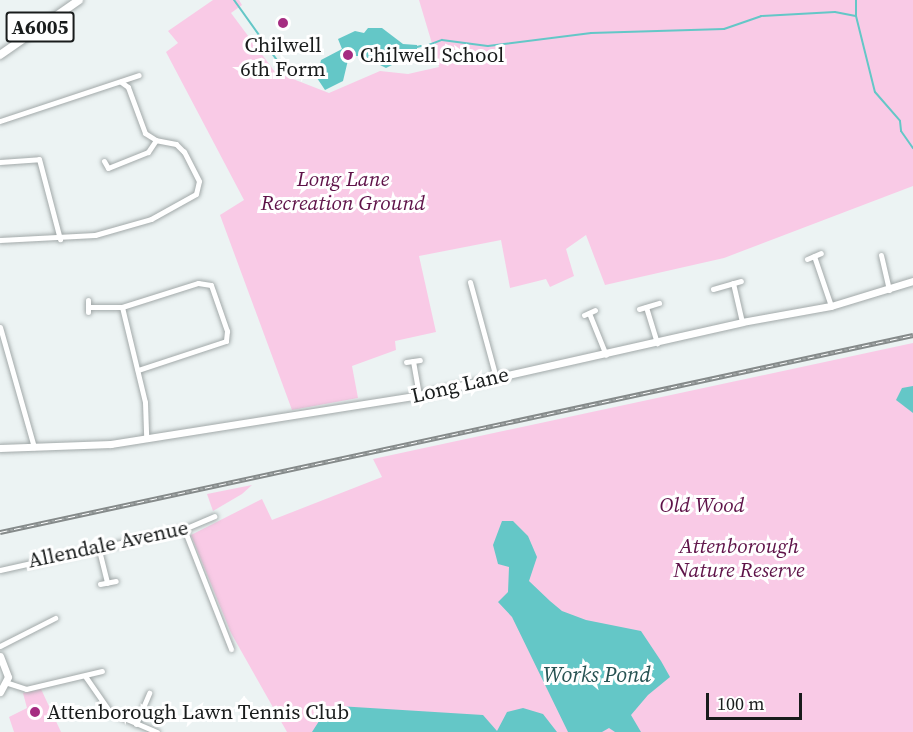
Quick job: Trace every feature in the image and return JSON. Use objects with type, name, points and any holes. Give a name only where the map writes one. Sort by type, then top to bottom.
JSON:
[{"type":"main road","name":"A6005","points":[[0,54],[79,0]]},
{"type":"street","points":[[0,121],[139,75]]},
{"type":"street","points":[[0,240],[60,239],[124,228],[194,198],[199,181],[184,152],[176,144],[156,140],[140,124],[128,87],[121,82]]},
{"type":"street","points":[[104,162],[108,168],[147,152],[156,140]]},
{"type":"street","points":[[0,162],[39,159],[60,239]]},
{"type":"street","points":[[807,258],[821,253]]},
{"type":"street","points":[[881,255],[889,290]]},
{"type":"street","points":[[814,256],[831,306]]},
{"type":"street","points":[[712,289],[741,281]]},
{"type":"street","name":"Long Lane","points":[[0,448],[146,440],[419,395],[742,322],[831,306],[913,281]]},
{"type":"street","points":[[88,300],[88,309],[122,308],[204,282],[215,292],[227,331],[223,343],[138,370]]},
{"type":"street","points":[[470,282],[496,378]]},
{"type":"street","points":[[733,283],[742,322]]},
{"type":"street","points":[[639,309],[660,303]]},
{"type":"street","points":[[646,307],[657,343]]},
{"type":"street","points":[[122,308],[138,370],[146,440]]},
{"type":"street","points":[[589,313],[606,354]]},
{"type":"street","points":[[0,327],[34,447]]},
{"type":"street","points":[[406,362],[420,360]]},
{"type":"street","points":[[413,361],[419,395]]},
{"type":"street","name":"Allendale Avenue","points":[[0,570],[98,546],[184,529],[214,516]]},
{"type":"street","points":[[184,529],[231,649]]},
{"type":"street","points":[[98,546],[107,583]]},
{"type":"street","points":[[100,584],[116,581]]},
{"type":"street","points":[[0,646],[53,621]]},
{"type":"street","points":[[221,646],[227,642]]},
{"type":"street","points":[[0,656],[8,683]]},
{"type":"street","points":[[8,683],[26,689],[102,671]]},
{"type":"street","points":[[85,676],[110,712],[157,732]]},
{"type":"street","points":[[0,692],[8,683]]},
{"type":"street","points":[[136,724],[149,693]]},
{"type":"street","points":[[146,700],[154,704]]},
{"type":"green space","name":"Long Lane Recreation Ground","points":[[213,0],[239,0],[242,5],[231,13],[275,72],[329,93],[380,71],[408,74],[439,67],[419,0],[913,0],[913,186],[724,258],[605,285],[586,235],[566,249],[574,276],[550,287],[546,279],[510,288],[501,240],[419,256],[436,332],[395,341],[396,350],[352,366],[358,398],[292,410],[220,215],[244,200],[166,52],[178,43],[168,31]]},
{"type":"green space","name":"Attenborough Nature Reserve","points":[[913,343],[913,732],[287,732],[231,633],[191,535],[262,499],[272,520],[382,477],[373,459]]},
{"type":"green space","points":[[252,485],[242,494],[213,511],[207,494]]},
{"type":"green space","name":"Attenborough Lawn Tennis Club","points":[[41,689],[61,732],[14,732],[9,717],[27,708],[23,693]]},
{"type":"water","points":[[368,28],[382,28],[403,44],[417,45],[417,49],[404,52],[398,62],[386,68],[362,56],[349,56],[343,81],[325,90],[317,78],[321,60],[342,49],[338,39],[355,31],[364,33]]},
{"type":"water","points":[[913,386],[913,413],[896,400],[902,388]]},
{"type":"water","name":"Works Pond","points":[[502,521],[513,521],[528,536],[537,557],[529,581],[550,601],[562,611],[586,620],[641,631],[661,661],[670,677],[648,695],[631,715],[641,732],[615,732],[609,728],[602,732],[568,732],[512,617],[498,602],[508,592],[509,567],[498,564],[493,545]]},
{"type":"water","name":"Works Pond","points":[[338,706],[483,715],[497,731],[507,712],[523,708],[543,714],[557,732],[312,732],[321,718]]},
{"type":"waterway","points":[[234,0],[281,66],[317,72]]},
{"type":"waterway","points":[[856,0],[856,16],[875,92],[900,121],[901,131],[913,148]]},
{"type":"waterway","points":[[426,46],[442,40],[488,46],[591,33],[724,29],[761,16],[835,12],[856,16]]},
{"type":"waterway","points":[[417,47],[421,46]]},
{"type":"railway","points":[[0,532],[913,335]]},
{"type":"place","name":"Chilwell 6th Form","points":[[283,23]]},
{"type":"place","name":"Chilwell School","points":[[348,55]]},
{"type":"place","name":"Attenborough Lawn Tennis Club","points":[[35,712]]},
{"type":"park label","name":"Old Wood","points":[[702,505]]}]
